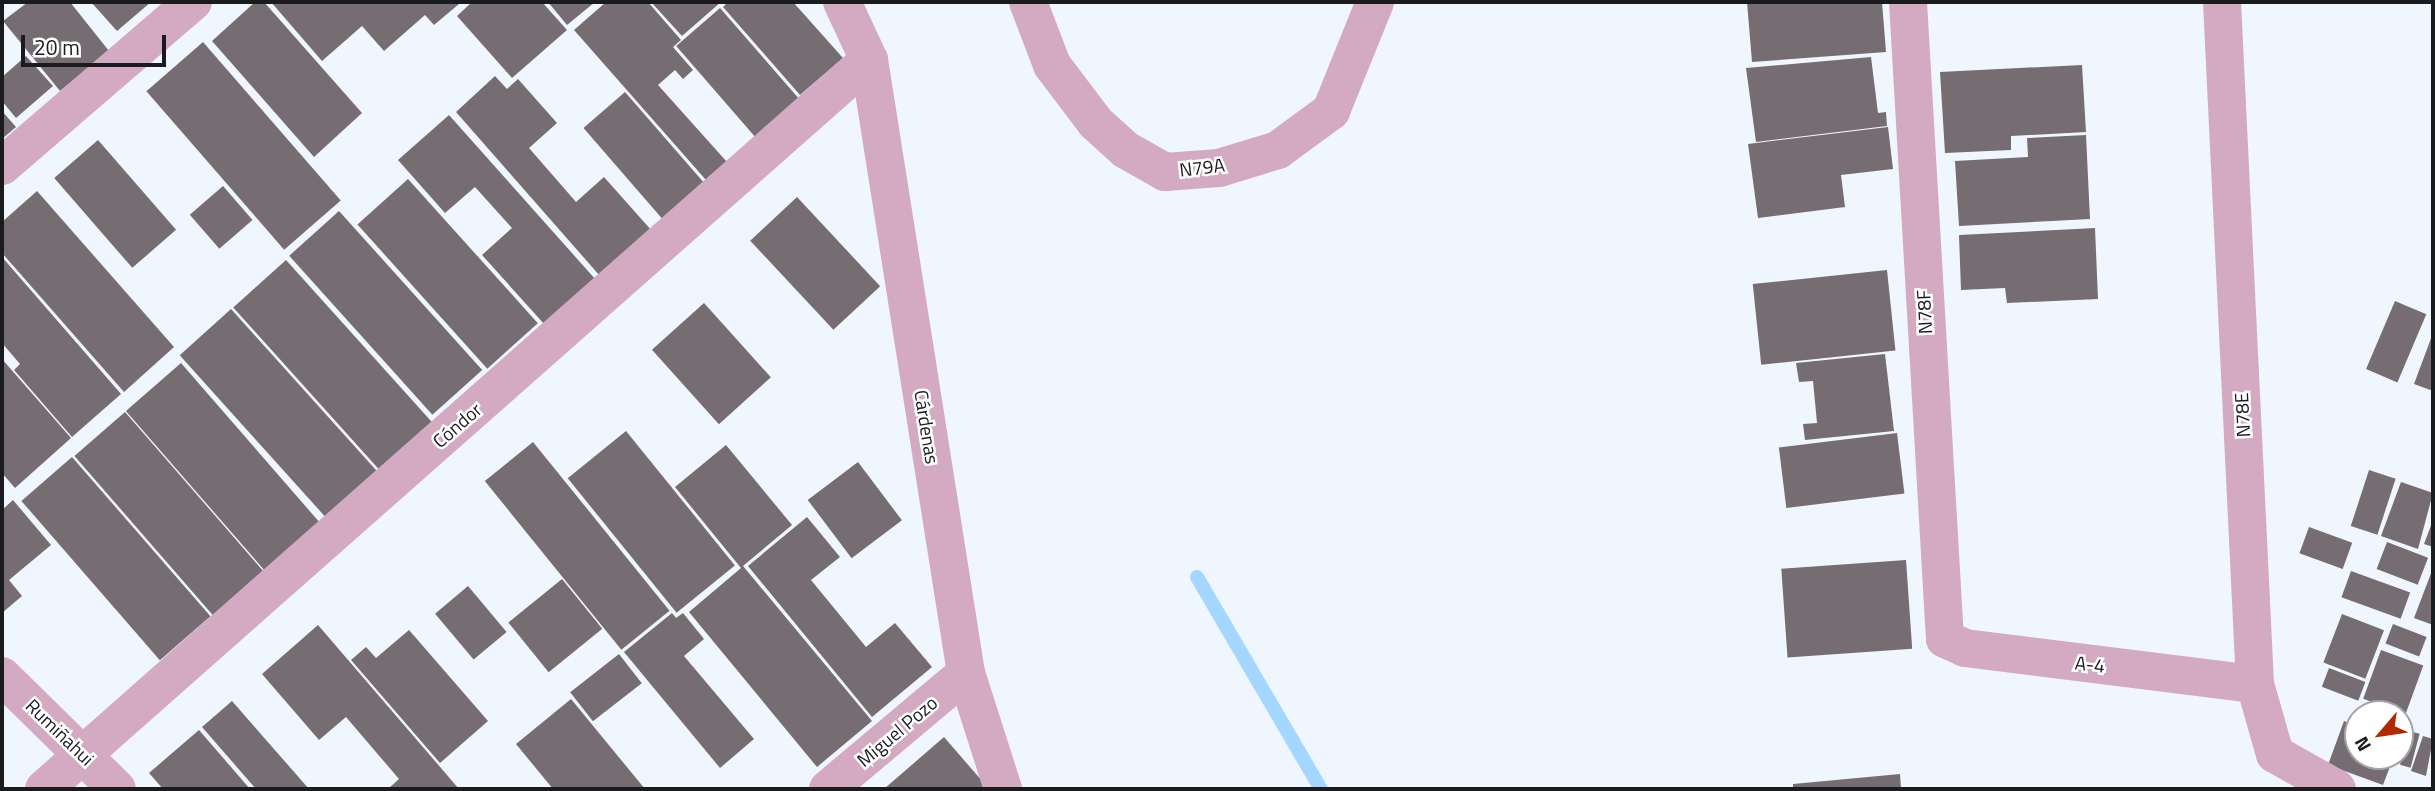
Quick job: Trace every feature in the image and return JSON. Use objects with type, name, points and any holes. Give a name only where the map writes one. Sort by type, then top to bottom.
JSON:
[{"type":"street","points":[[2,166],[193,2]]},
{"type":"street","name":"Cárdenas","points":[[842,2],[869,60],[966,673],[1003,789]]},
{"type":"street","name":"N79A","points":[[1028,2],[1052,65],[1096,123],[1126,150],[1165,172],[1219,168],[1278,150],[1331,111],[1376,2]]},
{"type":"street","name":"N78F","points":[[1908,2],[1941,622]]},
{"type":"street","name":"N78E","points":[[2222,2],[2255,684],[2275,754],[2337,789]]},
{"type":"street","name":"Cóndor","points":[[44,789],[869,60]]},
{"type":"street","name":"A-4","points":[[1941,622],[1945,639],[1965,648],[2255,684]]},
{"type":"street","name":"Miguel Pozo","points":[[828,789],[966,673]]},
{"type":"street","name":"Rumiñahui","points":[[2,676],[117,789]]},
{"type":"building","points":[[28,2],[70,2],[109,51],[60,91],[3,21]]},
{"type":"building","points":[[91,2],[151,2],[117,31]]},
{"type":"building","points":[[255,2],[264,2],[362,113],[314,157],[212,41]]},
{"type":"building","points":[[271,2],[459,4],[434,25],[425,15],[384,51],[362,26],[322,61]]},
{"type":"building","points":[[472,2],[542,2],[567,30],[512,78],[457,16]]},
{"type":"building","points":[[548,2],[595,2],[567,25]]},
{"type":"building","points":[[606,2],[648,2],[681,40],[673,47],[693,70],[683,79],[675,70],[658,85],[727,162],[706,180],[574,30]]},
{"type":"building","points":[[651,2],[721,2],[682,36]]},
{"type":"building","points":[[728,2],[793,2],[843,58],[800,95],[723,7]]},
{"type":"building","points":[[1747,2],[1882,2],[1886,52],[1752,62]]},
{"type":"building","points":[[720,8],[804,105],[760,143],[676,46]]},
{"type":"building","points":[[203,42],[341,200],[284,250],[146,91]]},
{"type":"building","points":[[26,56],[53,86],[16,118],[2,101],[2,77]]},
{"type":"building","points":[[1871,57],[1878,113],[1886,112],[1887,126],[1756,142],[1746,68]]},
{"type":"building","points":[[2082,65],[2086,132],[2011,136],[2011,150],[1945,153],[1940,72]]},
{"type":"building","points":[[495,76],[507,89],[518,79],[557,123],[529,148],[576,202],[604,177],[652,231],[600,276],[456,112]]},
{"type":"building","points":[[625,92],[704,183],[662,219],[583,128]]},
{"type":"building","points":[[2,111],[16,127],[2,139]]},
{"type":"building","points":[[449,115],[596,280],[545,325],[482,255],[512,228],[475,187],[445,213],[398,160]]},
{"type":"building","points":[[1888,127],[1893,169],[1841,175],[1845,207],[1758,218],[1748,144]]},
{"type":"building","points":[[2086,135],[2090,219],[1959,226],[1955,161],[2028,157],[2027,138]]},
{"type":"building","points":[[98,140],[176,230],[132,268],[54,178]]},
{"type":"building","points":[[408,179],[538,323],[487,369],[357,225]]},
{"type":"building","points":[[223,186],[253,220],[219,249],[190,215]]},
{"type":"building","points":[[37,191],[174,347],[124,392],[2,253],[2,222]]},
{"type":"building","points":[[797,197],[880,286],[833,330],[750,241]]},
{"type":"building","points":[[339,211],[482,370],[432,415],[289,256]]},
{"type":"building","points":[[2095,228],[2098,299],[2007,303],[2005,288],[1961,290],[1959,235]]},
{"type":"building","points":[[2,257],[121,394],[72,437],[14,370],[20,364],[2,343]]},
{"type":"building","points":[[286,260],[435,425],[382,472],[233,308]]},
{"type":"building","points":[[1887,270],[1895,351],[1761,365],[1753,284]]},
{"type":"building","points":[[2395,301],[2426,314],[2397,382],[2366,369]]},
{"type":"building","points":[[704,303],[771,377],[719,424],[652,350]]},
{"type":"building","points":[[231,309],[380,475],[329,521],[180,355]]},
{"type":"building","points":[[2433,333],[2433,391],[2414,384]]},
{"type":"building","points":[[1885,354],[1894,431],[1805,440],[1803,424],[1817,423],[1813,381],[1799,382],[1796,363]]},
{"type":"building","points":[[2,359],[71,438],[15,488],[2,473]]},
{"type":"building","points":[[181,363],[326,530],[271,578],[126,411]]},
{"type":"building","points":[[125,412],[270,579],[219,623],[74,456]]},
{"type":"building","points":[[626,431],[735,565],[677,613],[568,478]]},
{"type":"building","points":[[1897,433],[1904,494],[1786,508],[1779,448]]},
{"type":"building","points":[[533,442],[670,611],[621,650],[485,481]]},
{"type":"building","points":[[726,445],[792,525],[743,566],[872,721],[817,767],[689,612],[741,568],[675,487]]},
{"type":"building","points":[[72,457],[210,616],[160,660],[21,501]]},
{"type":"building","points":[[858,462],[902,520],[852,558],[808,500]]},
{"type":"building","points":[[2369,470],[2396,479],[2377,535],[2351,526]]},
{"type":"building","points":[[2401,482],[2433,493],[2418,549],[2381,536]]},
{"type":"building","points":[[13,500],[51,545],[9,580],[22,596],[2,613],[2,510]]},
{"type":"building","points":[[807,517],[840,557],[811,580],[866,647],[895,623],[932,667],[872,717],[748,566]]},
{"type":"building","points":[[2433,520],[2433,547],[2424,544]]},
{"type":"building","points":[[2309,527],[2352,543],[2343,569],[2299,553]]},
{"type":"building","points":[[2387,542],[2428,558],[2418,585],[2377,569]]},
{"type":"building","points":[[1906,560],[1912,649],[1788,658],[1781,569]]},
{"type":"building","points":[[2433,568],[2433,625],[2414,618]]},
{"type":"building","points":[[2351,571],[2410,593],[2401,619],[2341,597]]},
{"type":"building","points":[[562,579],[602,629],[549,672],[508,622]]},
{"type":"building","points":[[468,586],[507,632],[474,660],[435,614]]},
{"type":"building","points":[[672,613],[676,618],[683,613],[704,639],[684,656],[754,739],[720,768],[624,652]]},
{"type":"building","points":[[2342,614],[2384,630],[2365,679],[2323,663]]},
{"type":"building","points":[[2393,624],[2427,637],[2419,657],[2385,644]]},
{"type":"building","points":[[318,625],[459,789],[388,789],[399,779],[346,717],[319,740],[262,674]]},
{"type":"building","points":[[409,630],[488,721],[440,763],[351,660],[366,647],[376,658]]},
{"type":"building","points":[[2381,650],[2423,665],[2411,700],[2363,699]]},
{"type":"building","points":[[619,654],[642,683],[593,721],[570,692]]},
{"type":"building","points":[[2329,668],[2365,682],[2357,700],[2322,687]]},
{"type":"building","points":[[571,699],[645,789],[553,789],[516,744]]},
{"type":"building","points":[[232,701],[309,789],[256,789],[202,727]]},
{"type":"building","points":[[2344,721],[2344,770],[2389,770],[2383,785],[2328,765]]},
{"type":"building","points":[[199,730],[250,789],[163,789],[149,773]]},
{"type":"building","points":[[2414,732],[2420,734],[2414,755]]},
{"type":"building","points":[[2423,736],[2433,739],[2426,776],[2411,771],[2414,770]]},
{"type":"building","points":[[944,737],[989,789],[884,789]]},
{"type":"building","points":[[1900,774],[1901,789],[1793,789],[1793,784]]},
{"type":"waterway","points":[[1197,577],[1321,789]]}]
